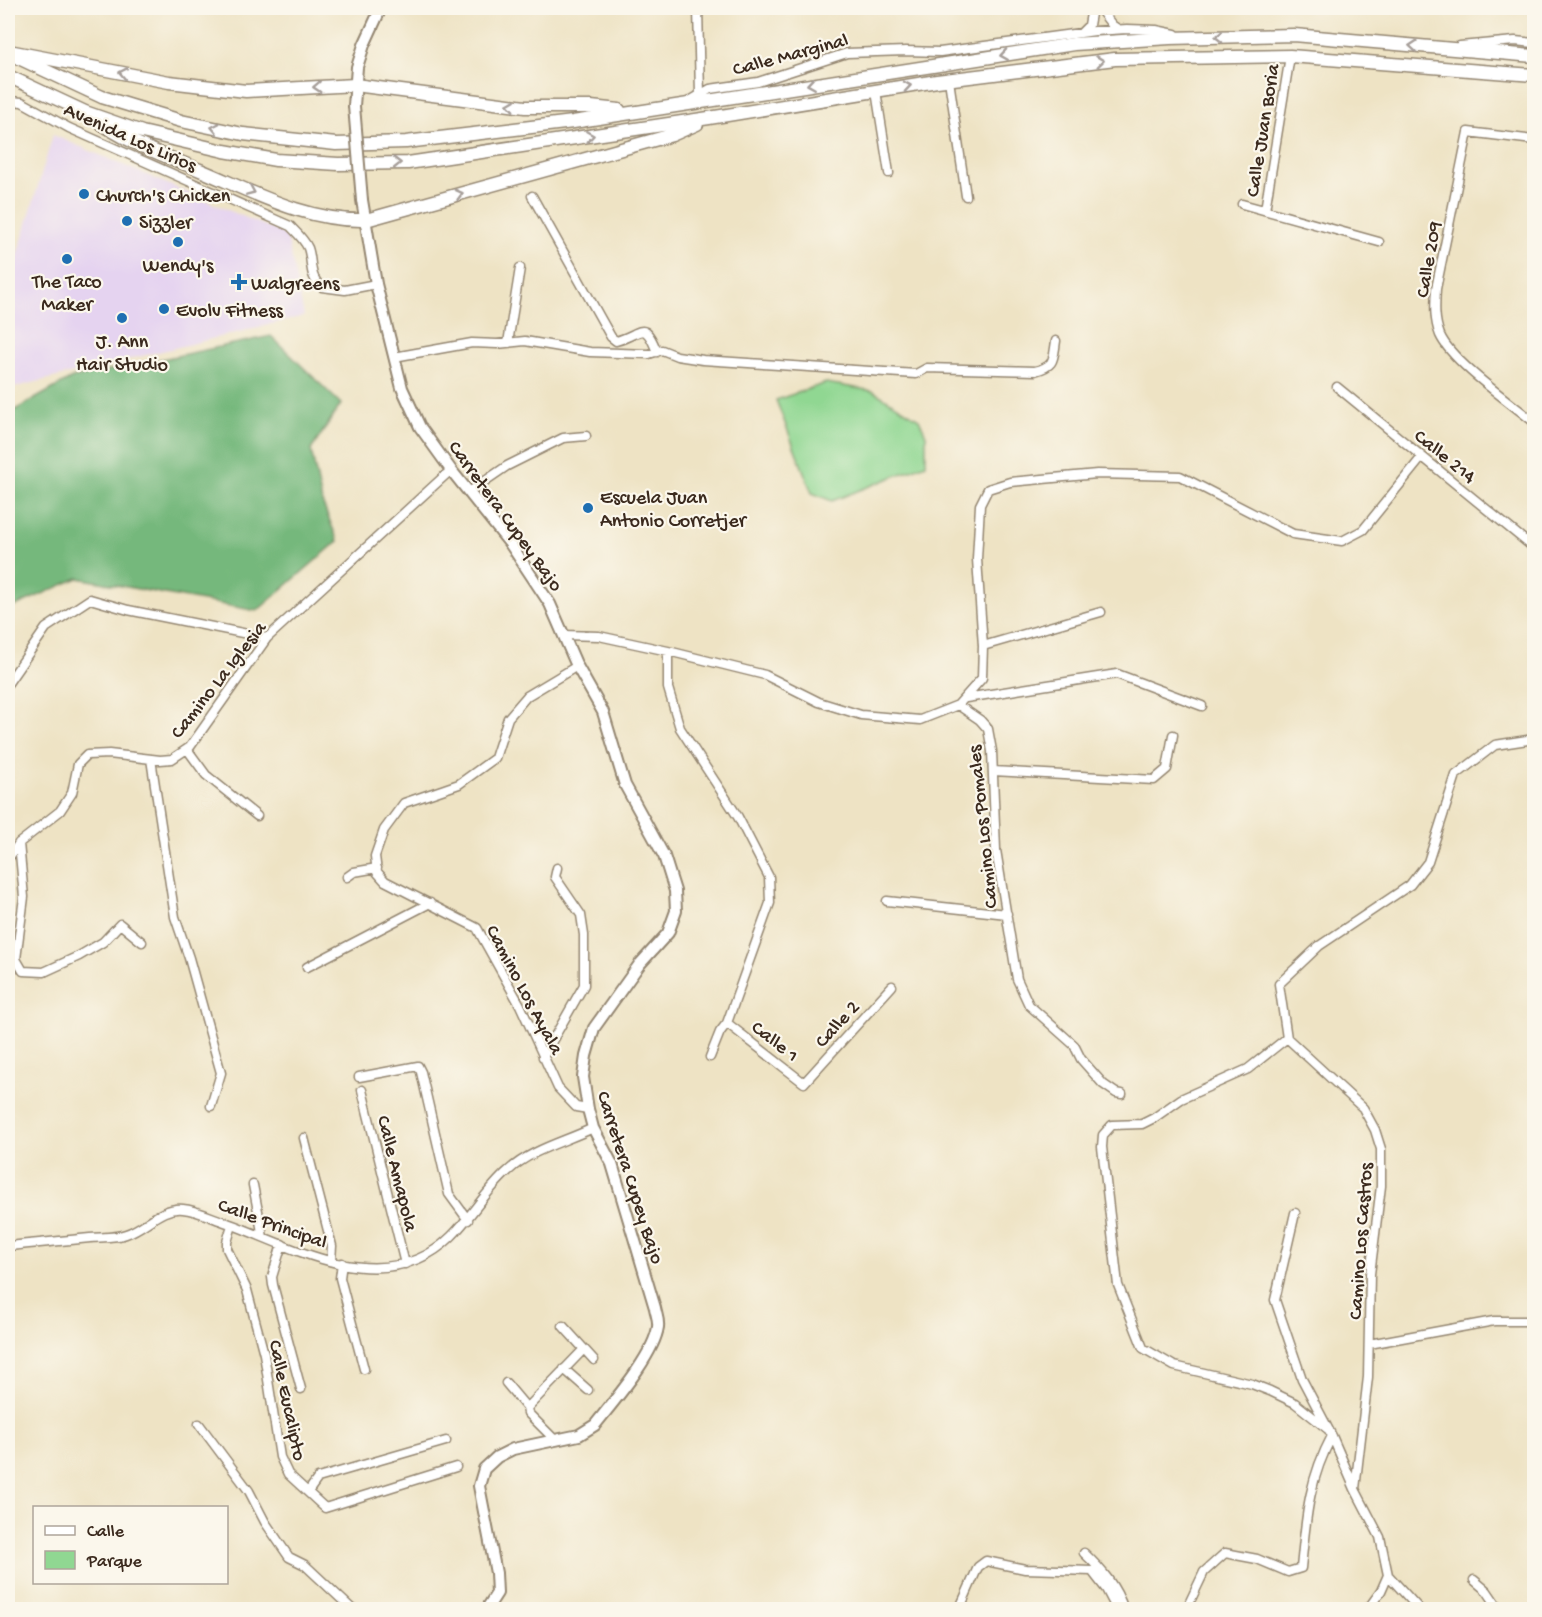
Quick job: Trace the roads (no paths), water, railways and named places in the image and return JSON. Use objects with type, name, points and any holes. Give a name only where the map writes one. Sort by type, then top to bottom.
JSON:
[{"type":"main road","points":[[8,52],[102,97],[146,111],[243,134],[336,144],[406,142],[573,122],[1074,44],[1294,35],[1534,56]]},
{"type":"main road","points":[[8,52],[170,82],[246,91],[355,85],[525,107],[591,107],[632,111]]},
{"type":"main road","points":[[8,76],[86,112],[142,132],[224,151],[276,160],[338,164],[408,163],[949,80],[1115,59],[1290,56],[1534,75]]},
{"type":"main road","points":[[86,112],[122,137],[298,210],[344,221],[366,220],[672,135],[709,118]]},
{"type":"street","name":"Carretera Cupey Bajo","points":[[381,8],[364,45],[357,67],[354,106],[362,200],[376,284],[402,388],[420,427],[511,545],[550,604],[576,666],[603,712],[625,785],[664,856],[675,891],[676,911],[668,933],[639,965],[594,1028],[583,1077],[593,1128],[612,1164],[659,1323],[643,1360],[595,1425],[579,1435],[505,1452],[484,1469],[479,1486],[496,1573],[497,1593],[486,1610]]},
{"type":"street","points":[[698,8],[700,95]]},
{"type":"street","points":[[1081,33],[1089,25],[1092,8]]},
{"type":"street","points":[[1099,8],[1112,25],[1119,30]]},
{"type":"street","name":"Calle Marginal","points":[[685,103],[710,89],[758,82],[847,52],[940,52],[1119,30],[1156,30],[1193,38]]},
{"type":"street","points":[[1442,48],[1484,42],[1534,43]]},
{"type":"street","name":"Calle Juan Boria","points":[[1265,210],[1290,56]]},
{"type":"street","points":[[949,80],[966,196]]},
{"type":"street","points":[[876,91],[889,173]]},
{"type":"street","name":"Avenida Los Lirios","points":[[8,103],[22,102],[69,128],[290,226],[308,247],[313,278],[322,287],[345,290],[376,284]]},
{"type":"street","name":"Calle 209","points":[[1534,140],[1468,132],[1436,289],[1435,314],[1440,335],[1453,355],[1534,422]]},
{"type":"street","points":[[532,196],[610,337],[616,341],[636,332],[648,332],[657,352]]},
{"type":"street","name":"Calle Juan Boria","points":[[1242,204],[1379,242]]},
{"type":"street","points":[[1534,251],[1534,265]]},
{"type":"street","points":[[508,343],[520,268]]},
{"type":"street","points":[[394,357],[472,343],[525,341],[590,352],[649,354],[662,350],[677,356],[703,360],[916,374],[927,368],[1035,371],[1048,368],[1054,360],[1056,341]]},
{"type":"street","name":"Calle 214","points":[[1337,387],[1534,548]]},
{"type":"street","points":[[469,492],[507,466],[563,438],[586,436]]},
{"type":"street","points":[[563,635],[599,636],[765,675],[819,702],[861,715],[920,720],[958,705],[982,678],[983,646],[977,559],[980,505],[988,489],[1010,482],[1097,474],[1180,476],[1293,534],[1342,541],[1363,530],[1422,457]]},
{"type":"street","name":"Camino La Iglesia","points":[[8,859],[19,843],[60,811],[72,793],[78,764],[87,755],[109,754],[172,759],[187,749],[267,638],[451,470]]},
{"type":"street","points":[[8,683],[46,628],[90,599],[129,610],[267,638]]},
{"type":"street","points":[[983,646],[1101,612]]},
{"type":"street","points":[[668,651],[668,688],[680,728],[738,817],[769,877],[770,903],[727,1023],[720,1032],[710,1057]]},
{"type":"street","points":[[348,877],[354,872],[377,868],[375,856],[384,830],[404,803],[459,784],[495,758],[508,718],[527,696],[576,666]]},
{"type":"street","points":[[966,698],[1117,674],[1202,706]]},
{"type":"street","name":"Camino Los Pomales","points":[[958,705],[980,720],[988,729],[992,751],[996,850],[1017,979],[1029,1005],[1074,1045],[1081,1059],[1103,1084],[1122,1094]]},
{"type":"street","points":[[993,771],[1154,780],[1167,769],[1173,735]]},
{"type":"street","points":[[1330,1433],[1295,1403],[1270,1391],[1252,1384],[1174,1366],[1143,1348],[1118,1285],[1103,1135],[1112,1125],[1142,1124],[1181,1099],[1248,1069],[1287,1038],[1279,984],[1319,946],[1410,885],[1428,862],[1456,775],[1495,745],[1534,739]]},
{"type":"street","points":[[187,749],[206,775],[257,816]]},
{"type":"street","points":[[152,759],[175,917],[193,968],[221,1073],[211,1106]]},
{"type":"street","points":[[19,843],[24,897],[16,959],[23,971],[44,972],[79,956],[103,942],[120,924],[142,942]]},
{"type":"street","name":"Camino Los Ayala","points":[[377,868],[377,872],[385,881],[477,928],[520,1005],[558,1088],[576,1107],[588,1109]]},
{"type":"street","points":[[543,1057],[584,985],[584,925],[579,911],[555,877],[557,868]]},
{"type":"street","points":[[887,902],[1007,915]]},
{"type":"street","points":[[307,967],[430,903]]},
{"type":"street","name":"Calle 2","points":[[804,1083],[892,986]]},
{"type":"street","name":"Calle 1","points":[[727,1023],[804,1083]]},
{"type":"street","name":"Camino Los Castros","points":[[1287,1038],[1363,1108],[1375,1130],[1381,1149],[1381,1186],[1370,1274],[1368,1377],[1355,1489]]},
{"type":"street","points":[[359,1077],[418,1066],[422,1072],[449,1194],[468,1220]]},
{"type":"street","name":"Calle Amapola","points":[[362,1090],[405,1264]]},
{"type":"street","name":"Calle Principal","points":[[9,1246],[124,1235],[142,1227],[157,1215],[168,1210],[184,1209],[263,1236],[311,1256],[360,1267],[385,1269],[420,1258],[452,1237],[506,1173],[520,1161],[593,1128]]},
{"type":"street","points":[[304,1138],[332,1246],[331,1261]]},
{"type":"street","points":[[253,1185],[263,1236]]},
{"type":"street","points":[[1295,1213],[1275,1300],[1302,1379],[1380,1537],[1388,1575],[1420,1610]]},
{"type":"street","name":"Calle Eucalipto","points":[[232,1225],[227,1249],[247,1290],[264,1353],[280,1457],[288,1474],[325,1508],[456,1467]]},
{"type":"street","points":[[282,1244],[272,1277],[273,1286],[301,1389]]},
{"type":"street","points":[[342,1263],[340,1278],[364,1369]]},
{"type":"street","points":[[1369,1344],[1494,1321],[1534,1321]]},
{"type":"street","points":[[563,1326],[594,1360]]},
{"type":"street","points":[[527,1408],[583,1350]]},
{"type":"street","points":[[564,1369],[588,1390]]},
{"type":"street","points":[[506,1383],[527,1408],[528,1413],[554,1439]]},
{"type":"street","points":[[199,1424],[249,1491],[265,1522],[289,1557],[305,1565],[352,1610]]},
{"type":"street","points":[[1186,1610],[1204,1572],[1225,1553],[1257,1559],[1288,1572],[1301,1568],[1308,1498],[1330,1433]]},
{"type":"street","points":[[308,1492],[318,1479],[446,1441]]},
{"type":"street","points":[[1084,1554],[1107,1576],[1124,1610]]},
{"type":"street","points":[[959,1610],[978,1567],[986,1561],[1025,1569],[1092,1571],[1106,1589],[1117,1610]]},
{"type":"street","points":[[1366,1610],[1381,1591],[1388,1575]]},
{"type":"street","points":[[1474,1580],[1487,1591],[1500,1610]]},
{"type":"place","name":"Church's Chicken","points":[[84,194]]},
{"type":"place","name":"Sizzler","points":[[127,221]]},
{"type":"place","name":"Wendy's","points":[[178,242]]},
{"type":"place","name":"The Taco Maker","points":[[67,259]]},
{"type":"place","name":"Walgreens","points":[[239,282]]},
{"type":"place","name":"Evolv Fitness","points":[[164,309]]},
{"type":"place","name":"J. Ann Hair Studio","points":[[122,318]]},
{"type":"place","name":"Escuela Juan Antonio Corretjer","points":[[588,508]]}]
